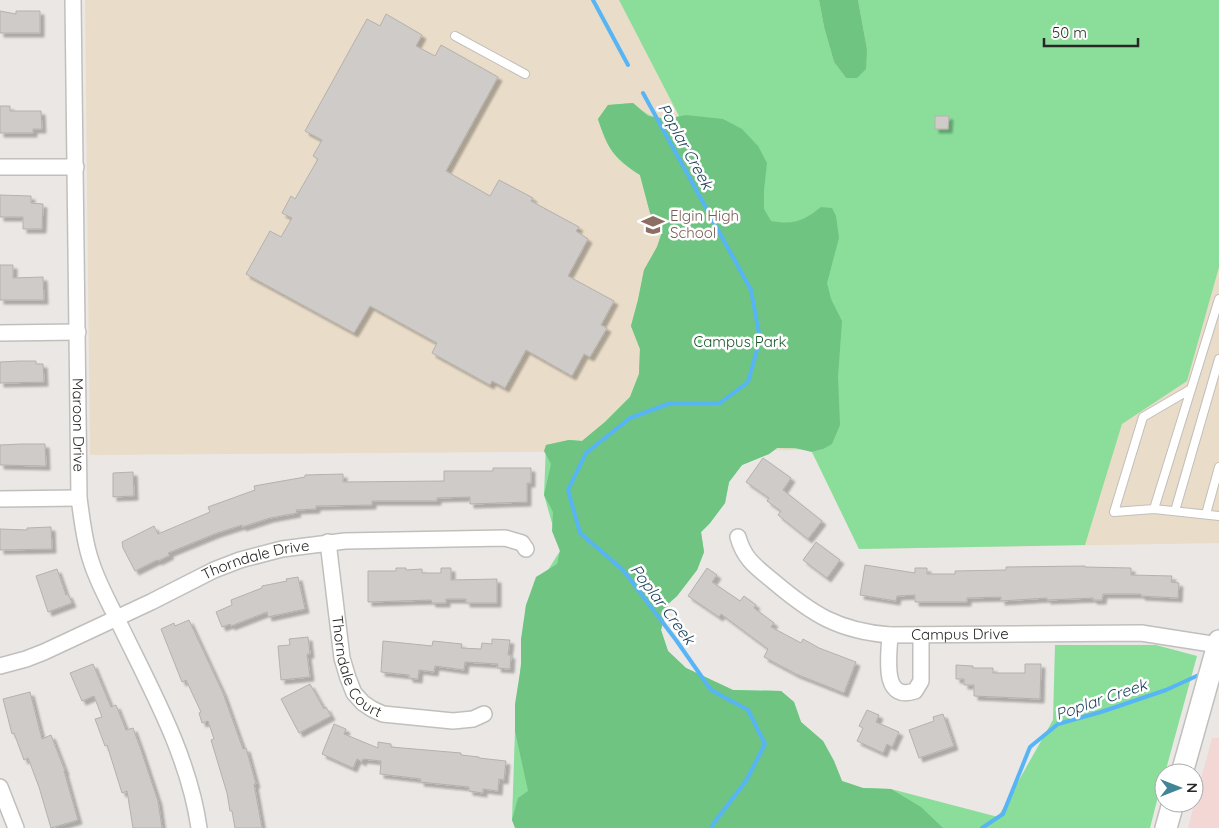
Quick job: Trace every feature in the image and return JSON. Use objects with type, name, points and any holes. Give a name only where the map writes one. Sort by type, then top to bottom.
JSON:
[{"type":"main road","points":[[1185,763],[1218,643]]},
{"type":"main road","points":[[1166,828],[1170,813]]},
{"type":"street","name":"Maroon Drive","points":[[73,0],[80,498],[83,528],[91,562],[173,736],[191,790],[199,828]]},
{"type":"street","points":[[0,167],[76,166]]},
{"type":"street","points":[[0,332],[78,332]]},
{"type":"street","points":[[0,499],[80,498]]},
{"type":"street","name":"Campus Drive","points":[[738,537],[746,557],[797,601],[818,616],[869,634],[1141,633],[1218,643]]},
{"type":"street","name":"Thorndale Drive","points":[[0,666],[44,652],[214,570],[240,560],[282,548],[328,542],[505,538],[522,543],[526,549]]},
{"type":"street","name":"Thorndale Court","points":[[328,542],[342,658],[354,693],[363,703],[372,710],[383,714],[453,721],[473,719],[484,714]]},
{"type":"street","points":[[890,635],[889,673],[891,684],[897,691],[908,694],[916,691],[921,681],[921,635]]},
{"type":"street","points":[[0,788],[16,828]]},
{"type":"lane","points":[[455,36],[525,74]]},
{"type":"lane","points":[[1154,509],[1219,299]]},
{"type":"lane","points":[[1175,511],[1219,358]]},
{"type":"lane","points":[[1191,389],[1143,417],[1114,512],[1154,509],[1219,516]]},
{"type":"lane","points":[[1206,514],[1219,466]]},
{"type":"shaded area","name":"Elgin High School","points":[[85,0],[1219,0],[1219,543],[859,549],[811,450],[90,455]]},
{"type":"shaded area","points":[[1212,738],[1219,738],[1219,828],[1188,828],[1192,813],[1204,813],[1204,768]]},
{"type":"green space","points":[[619,0],[819,0],[834,62],[846,78],[867,49],[858,0],[1219,0],[1219,267],[1187,381],[1122,424],[1085,545],[859,549],[812,452],[823,449],[777,448],[769,454],[742,465],[729,482],[725,503],[701,532],[704,552],[697,570],[677,596],[668,604],[661,630],[668,651],[686,668],[733,690],[781,691],[794,702],[801,722],[823,741],[842,781],[863,788],[891,789],[998,817],[1053,720],[1055,645],[1156,645],[1197,656],[1168,763],[1154,763],[1154,812],[1150,828],[516,828],[512,820],[515,731],[526,605],[560,551],[544,495],[546,445],[569,440],[582,441],[605,422],[630,397],[639,374],[640,349],[631,326],[644,270],[657,247],[662,232],[650,213],[640,175],[617,158],[605,138],[598,119],[608,105],[633,103],[654,117],[671,118],[679,116]]},
{"type":"green space","points":[[819,0],[858,0],[867,49],[866,69],[857,78],[846,78],[834,62]]},
{"type":"green space","name":"Campus Park","points":[[633,103],[648,116],[668,119],[686,115],[723,119],[742,129],[758,146],[767,163],[764,209],[771,221],[798,221],[821,207],[832,208],[836,216],[839,238],[827,283],[831,299],[842,321],[838,377],[840,425],[832,444],[823,449],[812,452],[795,448],[777,448],[769,454],[742,465],[729,482],[725,503],[701,532],[704,552],[697,570],[677,596],[668,604],[661,630],[668,651],[686,668],[733,690],[781,691],[794,702],[801,722],[823,741],[842,781],[863,788],[891,789],[921,807],[943,828],[515,828],[512,820],[518,798],[528,791],[515,731],[515,704],[521,666],[521,639],[526,605],[536,577],[557,564],[560,551],[552,531],[553,512],[544,495],[551,464],[544,451],[546,445],[569,440],[582,441],[605,422],[630,397],[639,374],[640,349],[631,326],[644,270],[657,247],[662,232],[650,213],[640,175],[623,163],[613,152],[598,119],[608,105]]},
{"type":"building","points":[[0,11],[16,14],[16,11],[40,11],[40,33],[0,33]]},
{"type":"building","points":[[386,14],[422,35],[416,46],[435,56],[441,45],[498,77],[446,171],[490,196],[499,180],[533,198],[531,201],[579,227],[576,231],[588,239],[568,276],[614,301],[601,325],[607,328],[590,357],[584,354],[572,376],[526,350],[505,388],[492,381],[490,385],[432,353],[437,343],[370,306],[354,333],[246,274],[270,231],[281,237],[292,218],[282,213],[291,196],[295,199],[318,159],[313,156],[322,140],[305,131],[367,19],[380,26]]},
{"type":"building","points":[[0,106],[10,106],[10,111],[41,111],[42,129],[33,129],[33,133],[0,133]]},
{"type":"building","points":[[935,116],[949,116],[948,129],[935,129]]},
{"type":"building","points":[[0,195],[31,196],[31,203],[43,204],[42,229],[23,229],[23,217],[0,217]]},
{"type":"building","points":[[0,265],[13,265],[13,278],[43,277],[44,300],[0,300]]},
{"type":"building","points":[[36,361],[36,364],[43,364],[44,382],[0,383],[0,362]]},
{"type":"building","points":[[45,444],[46,466],[0,465],[0,445]]},
{"type":"building","points":[[763,458],[791,478],[783,490],[822,521],[808,539],[778,515],[781,511],[767,501],[769,498],[746,482]]},
{"type":"building","points":[[493,468],[531,468],[531,483],[527,483],[527,502],[470,504],[470,497],[437,498],[437,501],[372,501],[372,505],[316,506],[316,509],[296,510],[297,513],[270,518],[242,527],[242,525],[217,533],[168,553],[170,555],[135,571],[123,548],[122,542],[154,526],[158,534],[210,512],[208,507],[255,490],[254,486],[305,477],[305,475],[343,474],[343,482],[444,481],[444,471],[493,471]]},
{"type":"building","points":[[133,472],[134,496],[113,497],[113,473]]},
{"type":"building","points":[[51,527],[52,549],[0,550],[0,529],[27,530],[27,528]]},
{"type":"building","points":[[816,542],[840,560],[827,578],[803,560]]},
{"type":"building","points":[[865,565],[915,573],[915,568],[927,568],[927,574],[955,574],[955,571],[1006,570],[1006,567],[1085,566],[1131,568],[1131,575],[1172,576],[1171,582],[1179,583],[1178,598],[1141,596],[1141,594],[1103,594],[1102,600],[1093,600],[1093,598],[1047,600],[1047,598],[1001,601],[1001,597],[967,598],[967,602],[915,602],[915,595],[897,596],[896,601],[860,595]]},
{"type":"building","points":[[396,568],[406,568],[406,570],[422,569],[422,573],[441,573],[441,568],[451,568],[451,580],[497,579],[497,603],[466,603],[466,599],[446,599],[446,603],[432,603],[431,600],[368,602],[368,571],[396,571]]},
{"type":"building","points":[[707,568],[717,575],[712,582],[740,601],[744,596],[756,605],[754,608],[774,623],[771,627],[801,643],[803,639],[819,648],[856,662],[844,693],[796,674],[764,657],[768,649],[721,614],[719,617],[688,596]]},
{"type":"building","points":[[57,569],[66,595],[68,594],[72,603],[48,612],[36,576]]},
{"type":"building","points":[[298,577],[305,609],[268,617],[267,612],[231,626],[230,624],[222,627],[216,612],[232,605],[231,600],[262,588],[262,586]]},
{"type":"building","points":[[189,620],[223,693],[243,749],[246,748],[256,784],[254,784],[262,828],[235,828],[232,811],[230,811],[227,793],[211,740],[214,739],[208,721],[202,723],[199,713],[201,712],[186,680],[182,682],[161,629],[174,623],[175,626]]},
{"type":"building","points":[[308,637],[310,654],[307,654],[310,677],[281,680],[278,646],[290,645],[289,639]]},
{"type":"building","points":[[492,639],[510,640],[508,655],[511,655],[510,669],[497,668],[498,664],[465,662],[464,670],[435,666],[434,672],[419,670],[418,679],[409,678],[409,675],[381,672],[383,641],[432,646],[433,641],[462,644],[461,648],[481,649],[482,643],[492,644]]},
{"type":"building","points":[[93,664],[111,707],[116,705],[126,730],[133,728],[158,801],[162,828],[133,828],[127,791],[122,793],[107,745],[105,746],[95,719],[102,717],[94,696],[82,701],[70,673]]},
{"type":"building","points":[[1025,664],[1041,664],[1040,699],[974,696],[974,685],[964,685],[964,679],[956,679],[956,665],[973,666],[973,668],[993,668],[993,673],[1025,673]]},
{"type":"building","points":[[310,684],[324,709],[326,707],[331,716],[299,733],[281,699]]},
{"type":"building","points":[[30,692],[42,739],[51,735],[65,771],[78,820],[51,828],[28,758],[24,760],[14,733],[12,734],[3,699]]},
{"type":"building","points":[[867,710],[879,715],[876,722],[899,732],[892,747],[887,744],[883,753],[857,741],[863,728],[859,726]]},
{"type":"building","points":[[943,714],[954,746],[919,758],[909,730],[934,721],[933,717]]},
{"type":"building","points":[[334,724],[346,729],[344,734],[378,748],[378,742],[391,744],[391,747],[461,753],[461,755],[506,761],[504,780],[499,779],[498,791],[483,789],[483,793],[469,791],[469,787],[420,782],[421,779],[380,774],[381,761],[363,759],[362,762],[357,759],[353,768],[322,754]]},
{"type":"waterway","name":"Poplar Creek","points":[[593,0],[628,65]]},
{"type":"waterway","name":"Poplar Creek","points":[[643,93],[751,290],[760,339],[748,382],[720,403],[671,403],[630,418],[586,453],[568,490],[580,533],[623,570],[711,690],[748,710],[765,744],[746,781],[713,824],[712,828]]},
{"type":"waterway","name":"Poplar Creek","points":[[982,828],[1003,814],[1030,747],[1058,724],[1166,690],[1201,674]]},
{"type":"place","name":"Elgin High School","points":[[653,225]]}]
